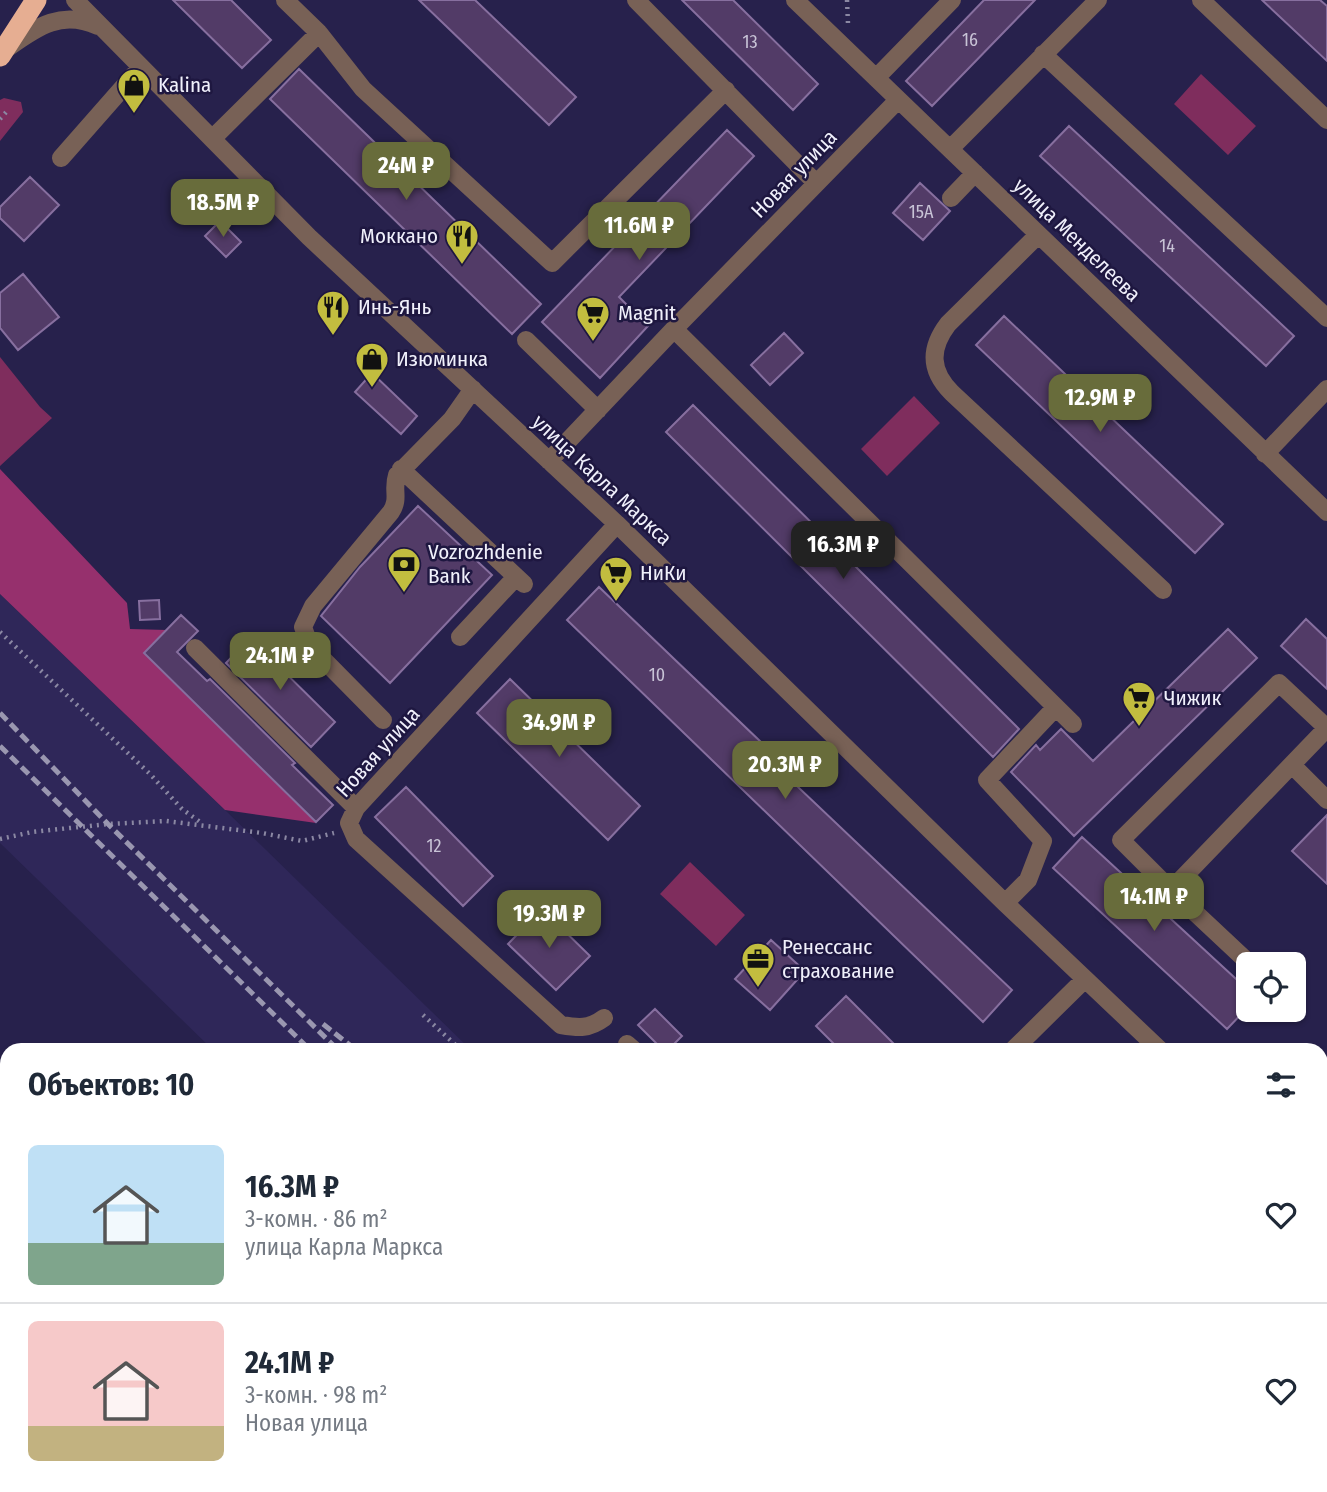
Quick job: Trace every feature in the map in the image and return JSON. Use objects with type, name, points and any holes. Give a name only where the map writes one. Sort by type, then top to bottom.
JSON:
[{"type":"highway","points":[[3,52],[36,0]]},
{"type":"street","name":"улица Карла Маркса","points":[[75,0],[309,237],[617,524],[1005,903],[1153,1043]]},
{"type":"street","points":[[285,0],[319,33],[362,89],[552,263],[726,90]]},
{"type":"street","points":[[636,0],[816,183]]},
{"type":"street","name":"улица Менделеева","points":[[795,0],[1327,512]]},
{"type":"street","points":[[876,78],[951,0]]},
{"type":"street","points":[[950,149],[1098,0]]},
{"type":"street","points":[[1201,0],[1327,120]]},
{"type":"street","points":[[3,52],[33,30],[51,22],[70,18],[87,21],[102,28]]},
{"type":"street","points":[[212,139],[319,33]]},
{"type":"street","points":[[1043,54],[1327,318]]},
{"type":"street","points":[[61,158],[141,67]]},
{"type":"street","name":"Новая улица","points":[[549,461],[898,100]]},
{"type":"street","points":[[951,198],[975,173]]},
{"type":"street","points":[[1038,235],[948,324],[940,335],[934,367],[942,383],[952,393],[1163,590]]},
{"type":"street","points":[[674,329],[1073,724]]},
{"type":"street","points":[[526,340],[598,410]]},
{"type":"street","points":[[1265,454],[1327,388]]},
{"type":"street","points":[[383,720],[310,646],[303,627],[313,606],[397,503],[394,484],[401,469],[452,419],[473,390]]},
{"type":"street","points":[[401,469],[520,581],[460,637]]},
{"type":"street","name":"Новая улица","points":[[604,1018],[593,1026],[578,1028],[561,1025],[356,839],[352,816],[617,524]]},
{"type":"street","points":[[195,648],[352,816]]},
{"type":"street","points":[[1171,890],[1327,728],[1279,683],[1121,841],[1171,890],[1237,952]]},
{"type":"street","points":[[1005,903],[1028,880],[1043,841],[987,780],[1056,707]]},
{"type":"street","points":[[1292,765],[1327,800]]},
{"type":"street","points":[[1020,1043],[1085,979]]},
{"type":"path","points":[[0,119],[8,110]]},
{"type":"path","points":[[0,632],[150,774],[182,809],[208,827]]},
{"type":"path","points":[[0,839],[33,832],[166,821],[302,841],[335,833],[352,816]]},
{"type":"path","points":[[424,1015],[454,1043]]},
{"type":"shaded area","points":[[1201,74],[1256,126],[1228,155],[1174,104]]},
{"type":"shaded area","points":[[4,98],[21,102],[23,112],[0,141],[0,100]]},
{"type":"shaded area","points":[[0,357],[52,418],[0,466]]},
{"type":"shaded area","points":[[914,396],[940,423],[887,476],[861,449]]},
{"type":"shaded area","points":[[0,469],[127,603],[130,629],[167,630],[144,653],[316,823],[225,810],[0,594]]},
{"type":"shaded area","points":[[0,594],[464,1043],[206,1043],[0,843]]},
{"type":"shaded area","points":[[690,862],[745,915],[716,946],[660,894]]},
{"type":"building","points":[[173,0],[231,0],[271,40],[242,68]]},
{"type":"building","points":[[419,0],[475,0],[576,97],[549,125]]},
{"type":"building","points":[[682,0],[733,0],[818,84],[793,110]]},
{"type":"building","points":[[984,0],[1035,0],[932,106],[906,81]]},
{"type":"building","points":[[1262,0],[1320,0],[1327,6],[1327,61]]},
{"type":"building","points":[[299,69],[541,304],[512,334],[270,99]]},
{"type":"building","points":[[1069,126],[1294,336],[1266,366],[1040,156]]},
{"type":"building","points":[[727,130],[754,156],[619,297],[648,326],[600,378],[542,322]]},
{"type":"building","points":[[30,177],[59,205],[24,241],[0,218],[0,207]]},
{"type":"building","points":[[920,183],[950,211],[923,240],[893,213]]},
{"type":"building","points":[[220,221],[241,242],[226,257],[205,236]]},
{"type":"building","points":[[23,274],[59,317],[18,350],[0,328],[0,293]]},
{"type":"building","points":[[1004,316],[1223,524],[1195,553],[976,345]]},
{"type":"building","points":[[784,333],[803,353],[770,385],[751,365]]},
{"type":"building","points":[[372,373],[417,416],[401,434],[355,392]]},
{"type":"building","points":[[693,405],[1019,729],[993,757],[666,432]]},
{"type":"building","name":"Vozrozhdenie Bank","points":[[418,506],[492,575],[390,683],[321,616],[360,567]]},
{"type":"building","points":[[599,587],[764,745],[759,750],[1012,990],[983,1022],[567,620]]},
{"type":"building","points":[[159,600],[160,619],[140,620],[139,601]]},
{"type":"building","points":[[181,615],[198,631],[177,652],[207,681],[210,679],[295,763],[292,765],[333,805],[316,822],[144,653]]},
{"type":"building","points":[[1306,619],[1327,639],[1327,689],[1281,646]]},
{"type":"building","points":[[1228,629],[1257,658],[1074,836],[1011,772],[1036,745],[1040,750],[1061,729],[1093,761]]},
{"type":"building","points":[[250,638],[335,722],[311,747],[226,663]]},
{"type":"building","points":[[510,679],[640,806],[608,840],[477,713]]},
{"type":"building","points":[[406,787],[493,876],[463,906],[375,817]]},
{"type":"building","points":[[1327,815],[1327,884],[1292,851]]},
{"type":"building","points":[[1082,837],[1236,979],[1236,1020],[1227,1029],[1053,868]]},
{"type":"building","points":[[542,909],[590,956],[556,990],[508,944]]},
{"type":"building","points":[[771,940],[805,971],[770,1010],[735,979]]},
{"type":"building","points":[[846,996],[893,1043],[833,1043],[816,1026]]},
{"type":"building","points":[[655,1009],[682,1036],[675,1043],[656,1043],[638,1025]]},
{"type":"railway","points":[[0,713],[108,824],[331,1043]]},
{"type":"railway","points":[[0,746],[303,1043]]},
{"type":"railway","points":[[323,1024],[347,1043]]},
{"type":"place","name":"Kalina","points":[[134,115]]},
{"type":"place","name":"Моккано","points":[[462,266]]},
{"type":"place","name":"Инь-Янь","points":[[333,337]]},
{"type":"place","name":"Magnit","points":[[593,343]]},
{"type":"place","name":"Изюминка","points":[[372,389]]},
{"type":"place","name":"Vozrozhdenie Bank","points":[[404,594]]},
{"type":"place","name":"НиКи","points":[[616,603]]},
{"type":"place","name":"Чижик","points":[[1139,728]]},
{"type":"place","name":"Ренессанс страхование","points":[[758,989]]}]
